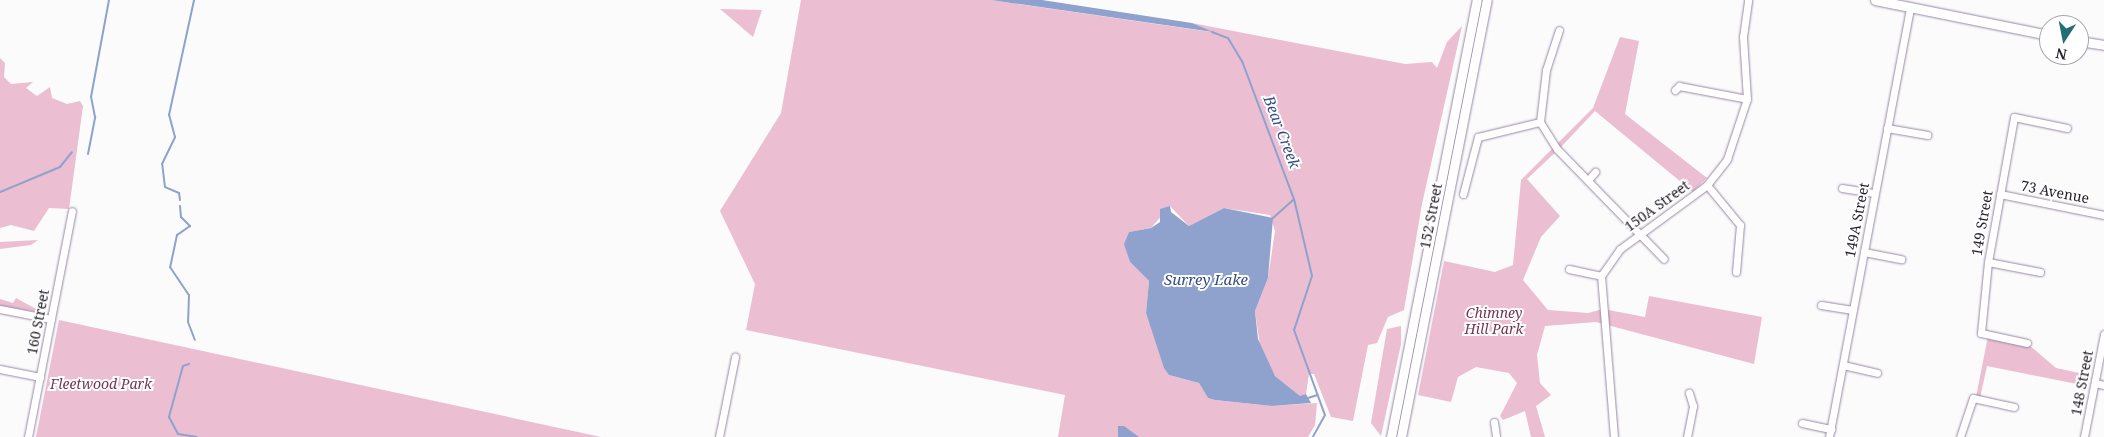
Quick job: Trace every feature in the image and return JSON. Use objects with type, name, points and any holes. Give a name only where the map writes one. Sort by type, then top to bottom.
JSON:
[{"type":"main road","name":"152 Street","points":[[1391,437],[1477,0]]},
{"type":"main road","name":"152 Street","points":[[1401,437],[1487,0]]},
{"type":"main road","points":[[1875,0],[2039,33]]},
{"type":"main road","points":[[2089,42],[2104,45]]},
{"type":"street","name":"150A Street","points":[[1601,276],[1620,249],[1707,185],[1737,139],[1747,99],[1743,37],[1748,0]]},
{"type":"street","name":"149A Street","points":[[1829,437],[1910,7]]},
{"type":"street","points":[[1559,30],[1542,91],[1540,122],[1557,149],[1664,259]]},
{"type":"street","points":[[1675,90],[1679,86],[1747,99]]},
{"type":"street","name":"149 Street","points":[[2027,343],[1981,333],[1988,262],[2014,117],[2067,128]]},
{"type":"street","points":[[1463,194],[1478,137],[1540,122]]},
{"type":"street","points":[[1887,128],[1928,135]]},
{"type":"street","points":[[1588,180],[1595,172]]},
{"type":"street","points":[[1707,185],[1740,225],[1736,272]]},
{"type":"street","points":[[1842,188],[1875,193]]},
{"type":"street","name":"73 Avenue","points":[[2000,194],[2104,214]]},
{"type":"street","name":"160 Street","points":[[28,437],[72,211]]},
{"type":"street","points":[[1864,252],[1901,259]]},
{"type":"street","points":[[1988,262],[2040,272]]},
{"type":"street","points":[[1569,268],[1601,276],[1614,437]]},
{"type":"street","points":[[1821,305],[1853,310]]},
{"type":"street","points":[[0,309],[51,319]]},
{"type":"street","name":"148 Street","points":[[2084,437],[2104,334]]},
{"type":"street","points":[[719,437],[735,357]]},
{"type":"street","points":[[1843,365],[1878,373]]},
{"type":"street","points":[[0,369],[40,377]]},
{"type":"street","points":[[2095,383],[2104,385]]},
{"type":"street","points":[[1687,437],[1693,406],[1689,393]]},
{"type":"street","points":[[1960,437],[1973,398],[2014,407]]},
{"type":"street","points":[[1494,422],[1496,437]]},
{"type":"street","points":[[1802,424],[1831,429]]},
{"type":"green space","points":[[801,0],[991,0],[1211,32],[1192,23],[1405,64],[1432,62],[1437,68],[1447,42],[1462,26],[1422,204],[1404,310],[1388,317],[1377,343],[1368,345],[1353,421],[1331,417],[1314,374],[1309,374],[1306,394],[1301,397],[1275,376],[1261,353],[1255,311],[1268,278],[1275,231],[1270,215],[1224,208],[1189,226],[1170,206],[1151,228],[1129,232],[1125,243],[1130,262],[1149,281],[1146,313],[1169,375],[1199,383],[1208,398],[1215,400],[1272,406],[1317,403],[1315,425],[1308,437],[1058,437],[1065,395],[746,330],[755,284],[720,211],[781,113]]},
{"type":"green space","points":[[720,9],[762,10],[753,37]]},
{"type":"green space","name":"Chimney Hill Park","points":[[1620,37],[1639,41],[1625,114],[1707,178],[1693,192],[1595,111],[1527,179],[1560,216],[1541,237],[1523,280],[1548,310],[1588,313],[1603,309],[1645,317],[1649,296],[1762,317],[1754,364],[1596,322],[1545,326],[1537,355],[1540,383],[1551,395],[1536,406],[1545,437],[1531,437],[1525,411],[1503,420],[1500,416],[1517,383],[1509,373],[1476,367],[1458,377],[1451,402],[1418,395],[1444,261],[1495,272],[1513,265],[1521,180],[1593,108]]},
{"type":"green space","points":[[0,58],[5,63],[4,77],[11,84],[33,82],[26,88],[37,96],[50,87],[52,98],[67,104],[80,101],[83,106],[69,209],[49,208],[34,231],[11,225],[0,228]]},
{"type":"green space","points":[[38,240],[31,245],[0,249],[0,242]]},
{"type":"green space","points":[[16,298],[38,310],[37,312],[0,306],[0,299],[13,303]]},
{"type":"green space","name":"Fleetwood Park","points":[[59,320],[601,437],[36,437]]},
{"type":"green space","points":[[1401,326],[1401,344],[1381,436],[1371,423],[1387,329]]},
{"type":"green space","points":[[1988,336],[2029,345],[2056,368],[2089,375],[2087,386],[1987,366],[1980,398],[1976,397]]},
{"type":"water","points":[[991,0],[1042,0],[1192,23],[1213,32]]},
{"type":"water","name":"Surrey Lake","points":[[1170,206],[1171,212],[1189,226],[1224,208],[1273,218],[1268,278],[1255,311],[1258,339],[1275,376],[1300,396],[1306,394],[1311,403],[1272,406],[1215,400],[1208,398],[1199,383],[1169,375],[1164,368],[1146,313],[1149,281],[1130,262],[1124,244],[1129,232],[1151,228],[1160,222],[1160,209]]},
{"type":"water","points":[[1118,426],[1124,426],[1139,437],[1118,437]]},
{"type":"waterway","points":[[88,154],[95,117],[91,97],[109,0]]},
{"type":"waterway","points":[[180,200],[179,193],[165,187],[162,164],[175,137],[169,115],[194,0]]},
{"type":"waterway","name":"Bear Creek","points":[[1212,32],[1228,38],[1242,61],[1294,199],[1312,276],[1294,330],[1325,415],[1313,437]]},
{"type":"waterway","points":[[0,192],[60,167],[72,152]]},
{"type":"waterway","points":[[1273,218],[1293,200]]},
{"type":"waterway","points":[[180,206],[181,217],[190,226],[177,235],[170,267],[189,295],[188,322],[195,340]]},
{"type":"waterway","points":[[189,364],[183,366],[169,417],[178,434],[197,437]]},
{"type":"waterway","points":[[1308,398],[1318,395]]}]
